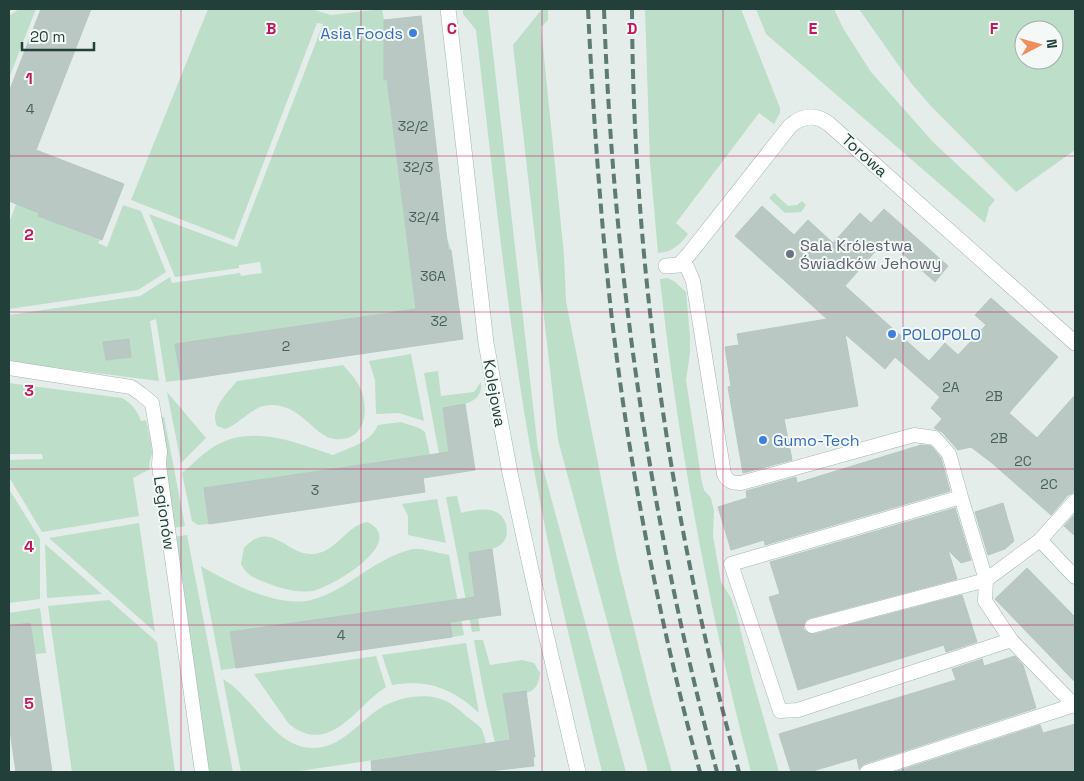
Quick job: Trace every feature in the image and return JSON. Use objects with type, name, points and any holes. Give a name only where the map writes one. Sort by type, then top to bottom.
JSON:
[{"type":"street","name":"Kolejowa","points":[[448,9],[486,343],[510,473],[578,772]]},
{"type":"street","name":"Torowa","points":[[682,262],[790,126],[802,118],[811,116],[821,118],[1075,343]]},
{"type":"street","points":[[666,266],[679,265],[682,262]]},
{"type":"lane","points":[[682,262],[687,267],[693,281],[724,474],[727,480],[741,483],[914,434],[935,438],[949,454],[986,580],[984,602],[1011,640],[1075,706],[867,772]]},
{"type":"lane","name":"Legionów","points":[[9,368],[130,387],[152,403],[160,451],[158,465],[202,772]]},
{"type":"lane","points":[[961,497],[731,564],[780,711],[798,710],[1011,640]]},
{"type":"lane","points":[[812,626],[986,580],[1040,540],[1075,502]]},
{"type":"lane","points":[[1040,540],[1075,577]]},
{"type":"green space","points":[[19,9],[36,9],[9,78],[9,16]]},
{"type":"green space","points":[[208,9],[311,9],[331,15],[382,9],[384,20],[384,79],[387,79],[400,185],[440,180],[442,195],[402,200],[407,239],[446,235],[451,250],[409,256],[422,345],[396,348],[391,312],[176,344],[181,380],[166,382],[156,319],[150,321],[159,381],[11,362],[9,358],[9,315],[140,296],[170,277],[172,283],[240,273],[241,276],[262,273],[260,262],[239,265],[239,268],[175,277],[149,214],[237,247],[323,24],[317,23],[234,240],[131,200]]},
{"type":"green space","points":[[463,9],[488,9],[538,450],[626,772],[602,772],[547,537],[515,352],[476,30],[463,14]]},
{"type":"green space","points":[[542,9],[548,9],[548,20],[541,27],[564,255],[566,301],[617,559],[652,701],[672,772],[648,772],[558,440],[513,45]]},
{"type":"green space","points":[[645,9],[741,9],[780,108],[780,113],[774,124],[759,113],[676,223],[688,234],[675,247],[658,253],[650,162]]},
{"type":"green space","points":[[756,9],[834,9],[843,28],[871,72],[933,142],[995,200],[989,207],[985,223],[766,34]]},
{"type":"green space","points":[[859,9],[1075,9],[1075,150],[1016,192],[930,105],[911,83]]},
{"type":"green space","points":[[774,193],[788,206],[797,205],[802,201],[806,205],[801,212],[785,213],[769,198]]},
{"type":"green space","points":[[18,199],[41,208],[38,216],[100,240],[98,243],[107,247],[123,205],[141,211],[166,272],[138,290],[9,309],[9,223]]},
{"type":"green space","points":[[667,278],[674,281],[686,292],[690,353],[686,380],[702,483],[704,490],[711,498],[714,511],[713,536],[721,582],[731,598],[736,612],[779,772],[751,772],[708,589],[696,527],[667,341],[660,279]]},
{"type":"green space","points":[[411,354],[424,421],[399,413],[376,414],[375,380],[369,361]]},
{"type":"green space","points":[[343,365],[359,385],[364,401],[365,410],[362,425],[358,432],[352,436],[344,439],[327,437],[292,410],[272,405],[259,407],[225,429],[217,426],[215,414],[217,408],[237,381]]},
{"type":"green space","points":[[438,371],[441,396],[474,392],[481,382],[479,395],[475,399],[463,405],[443,408],[452,473],[443,475],[424,373]]},
{"type":"green space","points":[[9,383],[122,398],[134,408],[141,421],[146,420],[152,449],[149,463],[150,469],[133,478],[139,516],[42,532],[9,477],[9,460],[43,459],[42,454],[9,454]]},
{"type":"green space","points":[[167,392],[206,438],[181,463]]},
{"type":"green space","points":[[161,417],[164,417],[185,526],[172,528],[164,470],[167,454]]},
{"type":"green space","points":[[401,422],[425,432],[430,455],[205,488],[209,524],[198,525],[192,521],[182,473],[215,446],[244,436],[274,437],[333,455],[365,440],[375,431],[378,425]]},
{"type":"green space","points":[[9,489],[40,539],[40,599],[9,603]]},
{"type":"green space","points":[[457,496],[461,513],[488,510],[501,515],[506,524],[507,533],[502,544],[490,549],[469,553],[480,631],[472,632],[446,497]]},
{"type":"green space","points":[[437,499],[446,543],[408,535],[408,516],[402,504]]},
{"type":"green space","points":[[367,522],[378,530],[379,540],[374,551],[350,572],[322,588],[312,591],[301,591],[278,587],[252,576],[241,564],[244,548],[253,540],[262,537],[278,540],[302,553],[320,553],[334,545],[352,529]]},
{"type":"green space","points":[[139,523],[155,632],[49,538]]},
{"type":"green space","points":[[187,535],[233,772],[209,772],[174,537]]},
{"type":"green space","points":[[45,544],[102,594],[47,598]]},
{"type":"green space","points":[[413,549],[449,555],[464,635],[452,637],[447,601],[230,633],[236,668],[221,670],[201,566],[226,580],[254,592],[269,597],[298,602],[311,600],[327,594],[394,555]]},
{"type":"green space","points":[[109,600],[157,642],[175,772],[72,772],[48,606]]},
{"type":"green space","points":[[40,608],[46,653],[35,654],[30,623],[9,626],[9,613]]},
{"type":"green space","points":[[474,640],[483,640],[490,665],[522,660],[534,663],[540,673],[539,681],[532,690],[523,694],[503,694],[512,760],[499,761]]},
{"type":"green space","points":[[466,643],[479,713],[459,697],[439,687],[417,683],[392,685],[382,655]]},
{"type":"green space","points":[[376,656],[386,687],[342,725],[330,732],[317,735],[304,733],[289,724],[254,674]]},
{"type":"green space","points":[[223,679],[233,686],[281,735],[303,747],[315,748],[336,742],[345,737],[379,709],[395,701],[422,696],[440,699],[448,702],[481,728],[493,772],[480,772],[475,745],[293,772],[241,772]]},
{"type":"building","points":[[41,9],[91,9],[36,150],[124,184],[102,240],[38,216],[39,213],[9,201],[9,92]]},
{"type":"building","points":[[421,16],[448,250],[451,250],[463,339],[181,380],[175,344],[416,309],[387,79],[384,80],[384,20]]},
{"type":"building","points":[[762,206],[794,235],[808,220],[833,243],[860,213],[871,223],[884,209],[948,266],[935,282],[886,239],[845,286],[929,361],[945,343],[958,355],[986,325],[975,315],[991,298],[1058,357],[1009,413],[1037,438],[1075,395],[1075,492],[1068,495],[1051,515],[971,447],[958,450],[942,432],[934,428],[942,419],[931,408],[940,397],[895,357],[885,369],[845,334],[858,406],[784,419],[792,460],[743,473],[728,387],[731,386],[725,347],[739,345],[737,334],[827,319],[735,236]]},
{"type":"building","points":[[129,339],[131,357],[106,360],[103,342]]},
{"type":"building","points":[[465,404],[475,470],[423,478],[425,492],[209,524],[204,488],[449,452],[443,408]]},
{"type":"building","points":[[921,445],[931,446],[941,458],[950,491],[765,545],[764,540],[731,550],[718,507],[747,498],[746,491],[796,477],[797,483]]},
{"type":"building","points":[[1003,503],[1014,541],[1005,549],[988,555],[975,512]]},
{"type":"building","points":[[955,508],[971,560],[961,563],[948,550],[957,579],[810,618],[806,620],[803,628],[806,632],[814,634],[962,595],[977,642],[946,652],[944,645],[798,690],[769,597],[780,594],[770,562]]},
{"type":"building","points":[[1075,514],[1075,536],[1064,526]]},
{"type":"building","points":[[492,549],[501,615],[450,622],[452,637],[236,668],[230,632],[475,597],[469,553]]},
{"type":"building","points":[[1027,568],[1075,617],[1075,682],[995,599]]},
{"type":"building","points":[[30,623],[52,772],[16,772],[9,724],[9,626]]},
{"type":"building","points":[[1015,656],[1023,665],[1036,708],[864,764],[859,769],[857,758],[809,772],[791,772],[779,734],[956,680],[952,669],[982,659],[984,666]]},
{"type":"building","points":[[526,691],[535,757],[533,757],[534,766],[480,772],[372,772],[371,761],[510,740],[503,694]]},
{"type":"building","points":[[1075,724],[1075,772],[895,772],[1040,725],[1043,733]]},
{"type":"railway","points":[[588,9],[603,236],[618,369],[647,543],[671,658],[700,772]]},
{"type":"railway","points":[[604,9],[616,202],[639,394],[672,584],[717,772]]},
{"type":"railway","points":[[632,9],[634,105],[640,201],[648,298],[660,394],[694,585],[715,679],[739,772]]},
{"type":"place","name":"Asia Foods","points":[[413,33]]},
{"type":"place","name":"Sala Królestwa Świadków Jehowy","points":[[790,254]]},
{"type":"place","name":"POLOPOLO","points":[[892,334]]},
{"type":"place","name":"Gumo-Tech","points":[[763,440]]}]
